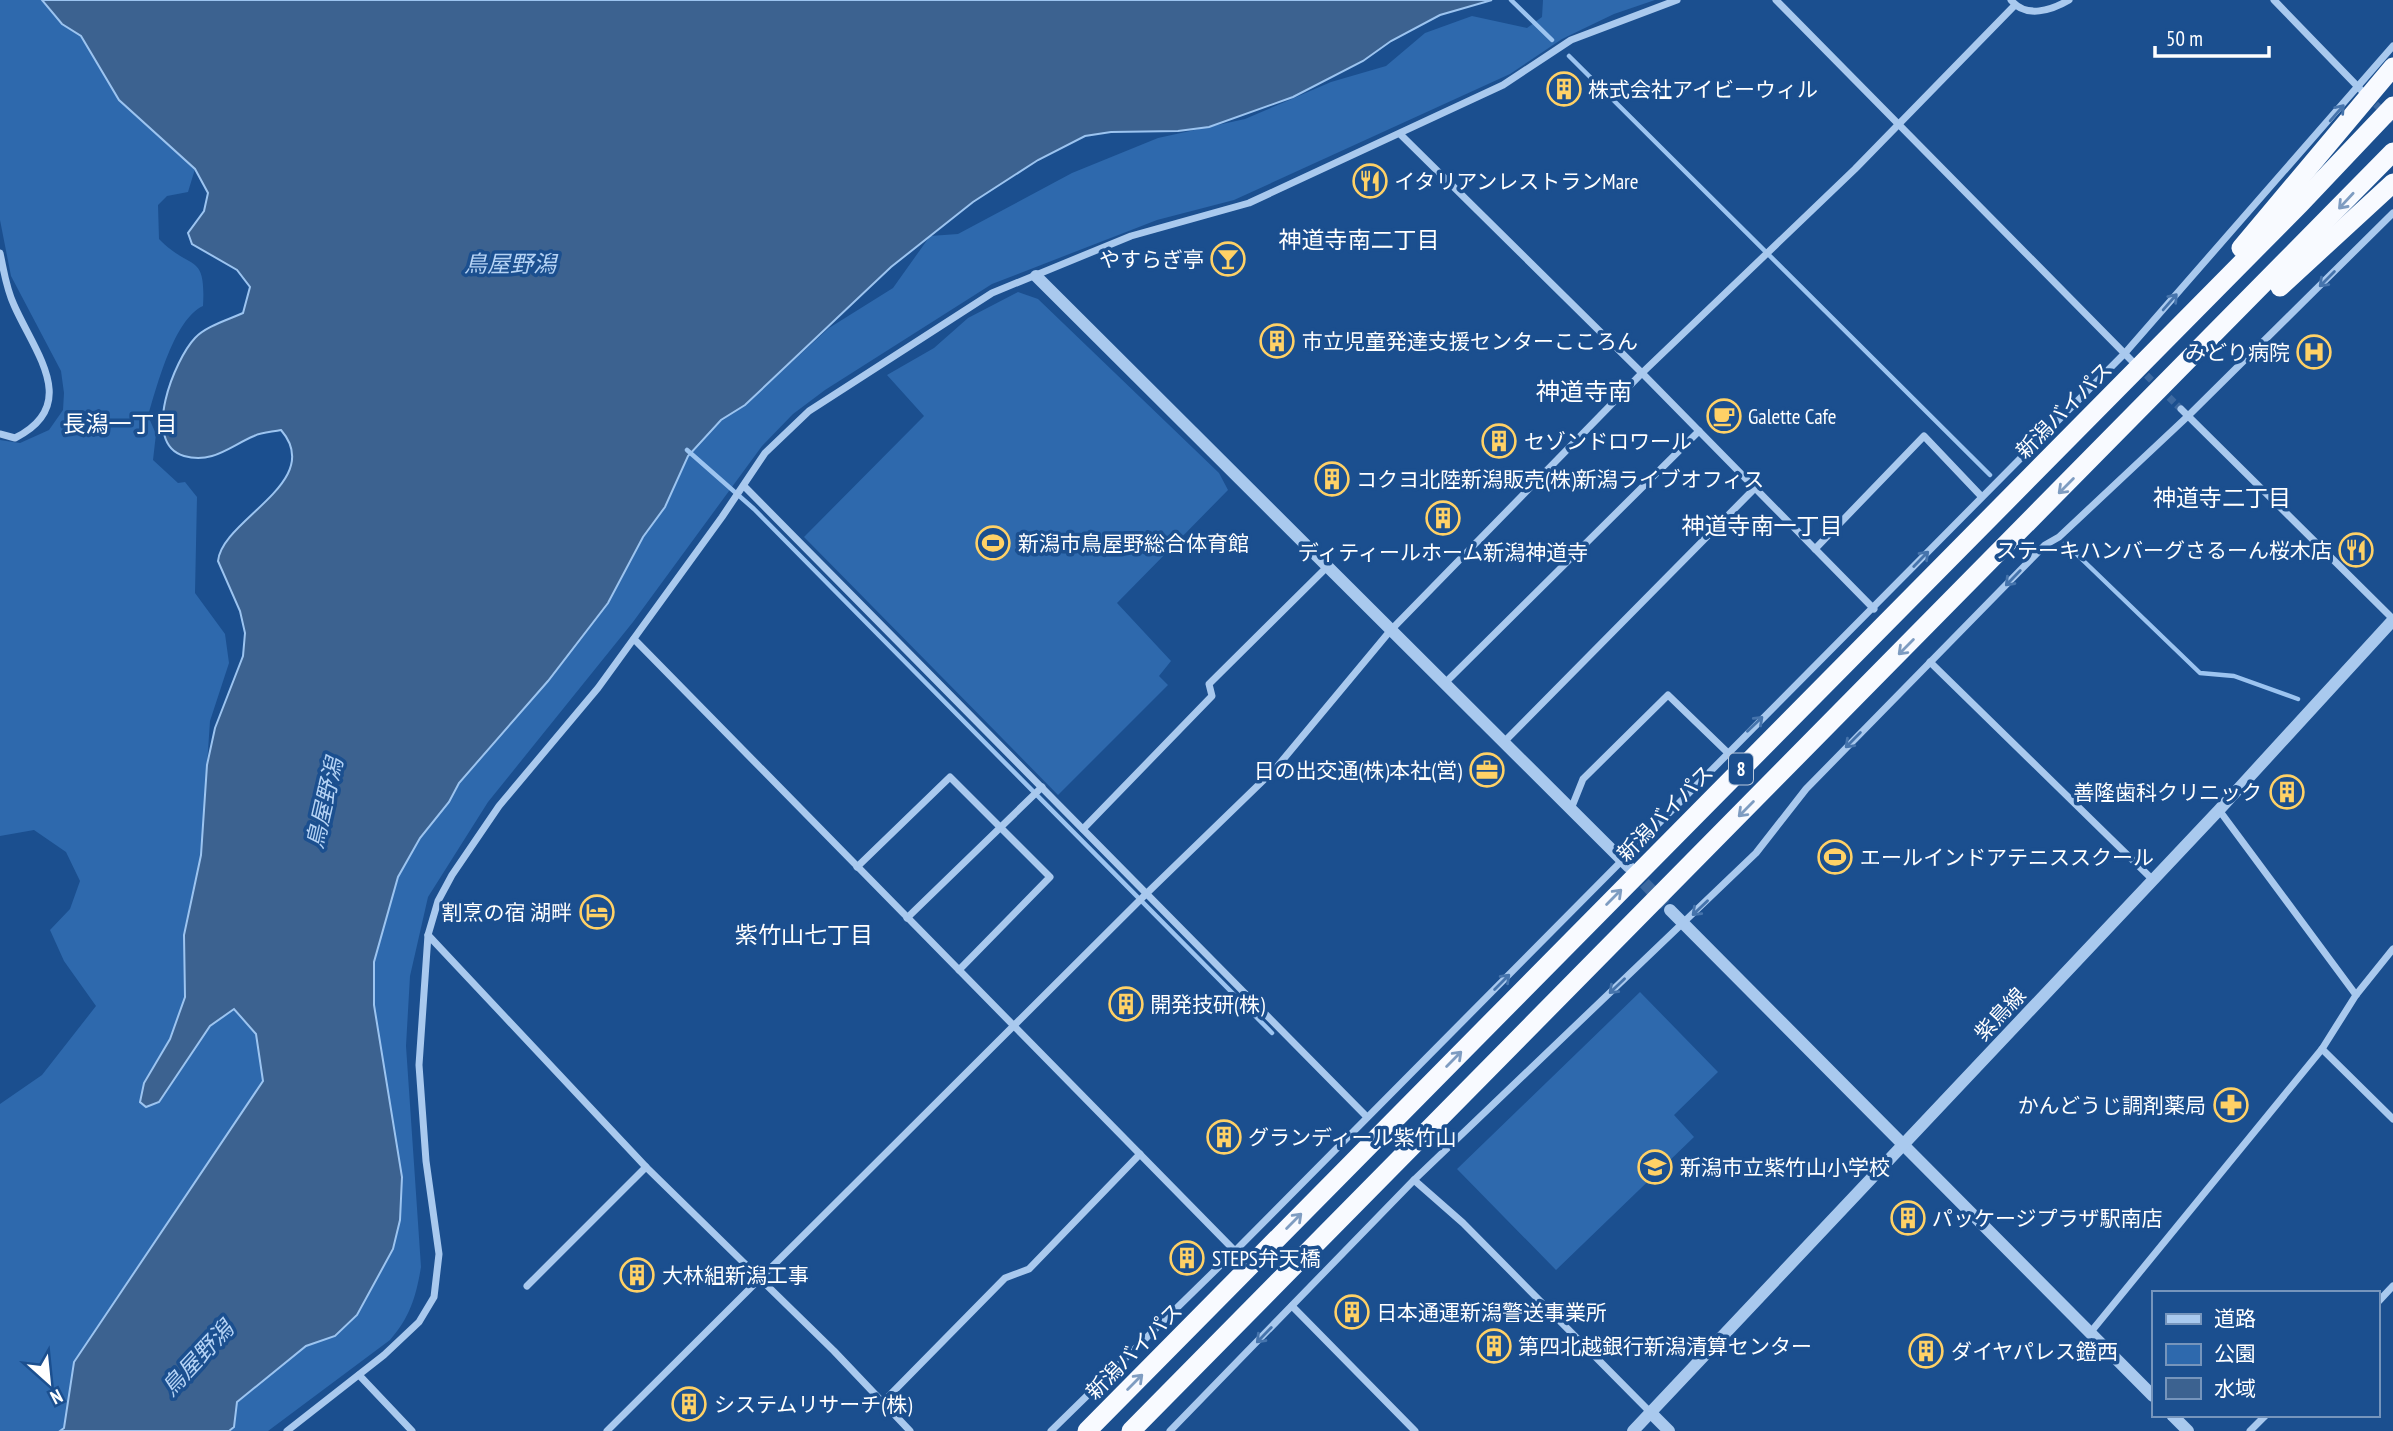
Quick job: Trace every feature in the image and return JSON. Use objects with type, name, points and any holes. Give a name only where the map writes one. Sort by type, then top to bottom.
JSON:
[{"type":"highway","points":[[2182,323],[2280,200],[2393,67]]},
{"type":"highway","name":"新潟バイパス","points":[[1087,1431],[2393,106]]},
{"type":"highway","name":"8","points":[[1131,1431],[2098,454],[2393,152]]},
{"type":"highway","points":[[2098,454],[2393,183]]},
{"type":"street","points":[[287,1431],[359,1375],[419,1322],[434,1297],[439,1254],[426,1161],[419,1065],[428,935],[438,901],[468,850],[499,806],[634,639],[735,500],[765,453],[809,411],[992,293],[1131,236],[1249,203],[1503,85],[1572,40],[1677,0]]},
{"type":"street","points":[[1776,0],[2131,360]]},
{"type":"street","points":[[607,1431],[1276,768],[1390,631],[1642,373],[1855,169],[2013,3],[2045,12],[2069,0]]},
{"type":"street","points":[[2274,0],[2361,90]]},
{"type":"street","points":[[1051,1431],[1625,864],[1727,752],[1874,609],[1981,496],[2125,353],[2361,90],[2393,46]]},
{"type":"street","points":[[1400,134],[1642,373],[1874,609]]},
{"type":"street","points":[[1170,1431],[1414,1180],[1756,853],[1806,789],[2045,545],[2059,537],[2188,416],[2393,214]]},
{"type":"street","points":[[0,253],[13,303],[48,375],[51,396],[44,418],[34,428],[15,438],[0,434]]},
{"type":"street","points":[[1035,276],[1625,864]]},
{"type":"street","points":[[2181,409],[2393,620]]},
{"type":"street","points":[[1444,684],[1699,431]]},
{"type":"street","points":[[1815,549],[1924,436],[1981,496]]},
{"type":"street","points":[[743,487],[1367,1117]]},
{"type":"street","points":[[1503,743],[1755,488]]},
{"type":"street","points":[[1083,829],[1212,696],[1209,684],[1327,567]]},
{"type":"street","name":"紫鳥線","points":[[1633,1431],[2219,810],[2393,620]]},
{"type":"street","points":[[634,639],[1235,1251]]},
{"type":"street","points":[[1930,662],[2153,880]]},
{"type":"street","points":[[1570,810],[1583,779],[1668,695],[1727,752]]},
{"type":"street","points":[[857,867],[950,777],[1050,877],[959,970]]},
{"type":"street","points":[[907,918],[1042,787]]},
{"type":"street","points":[[2219,810],[2356,995]]},
{"type":"street","points":[[1670,910],[1685,922],[1902,1146],[2152,1395]]},
{"type":"street","points":[[428,935],[646,1167],[910,1431]]},
{"type":"street","points":[[2090,1333],[2322,1049],[2356,995],[2393,949]]},
{"type":"street","points":[[2322,1049],[2393,1119]]},
{"type":"street","points":[[883,1402],[1005,1278],[1028,1269],[1140,1154]]},
{"type":"street","points":[[527,1286],[646,1167]]},
{"type":"street","points":[[1414,1180],[1463,1223],[1669,1431]]},
{"type":"street","points":[[2379,1301],[2393,1286]]},
{"type":"street","points":[[1292,1306],[1415,1431]]},
{"type":"street","points":[[359,1375],[412,1431]]},
{"type":"street","points":[[2174,1417],[2188,1431]]},
{"type":"street","points":[[2250,1431],[2264,1417]]},
{"type":"green space","points":[[0,0],[42,0],[62,24],[81,36],[119,100],[195,169],[188,192],[167,196],[158,205],[159,239],[199,269],[202,277],[203,306],[183,324],[175,339],[148,416],[156,434],[153,460],[178,483],[185,482],[197,497],[195,593],[225,634],[229,663],[210,721],[201,855],[184,935],[185,997],[170,1039],[144,1083],[159,1102],[210,1026],[234,1009],[257,1034],[263,1081],[74,1362],[64,1428],[60,1431],[0,1431],[0,1104],[42,1075],[96,1006],[64,961],[50,930],[70,909],[80,881],[66,852],[34,830],[0,836],[0,440],[20,443],[49,430],[63,410],[64,393],[61,371],[11,276],[0,220]]},
{"type":"green space","points":[[1543,0],[1655,0],[1614,14],[1562,39],[1510,74],[1234,200],[1157,220],[992,284],[825,390],[793,414],[762,446],[633,622],[488,802],[428,897],[410,976],[406,1046],[421,1267],[407,1315],[390,1340],[268,1431],[230,1431],[234,1427],[237,1402],[306,1346],[335,1336],[393,1249],[374,1005],[374,962],[398,877],[420,838],[449,802],[459,783],[548,681],[608,603],[643,537],[665,507],[688,456],[721,420],[745,405],[829,328],[893,288],[930,236],[958,234],[1072,173],[1158,138],[1245,119],[1331,82],[1386,66],[1425,33],[1472,16],[1527,28],[1542,17]]},
{"type":"green space","name":"新潟市鳥屋野総合体育館","points":[[1018,292],[1038,299],[1219,473],[1228,490],[1117,603],[1171,661],[1159,676],[1168,685],[1058,795],[804,537],[924,416],[887,375],[934,348],[968,318]]},
{"type":"green space","points":[[1640,992],[1718,1072],[1674,1115],[1694,1137],[1556,1270],[1457,1169]]},
{"type":"water","name":"鳥屋野潟","points":[[42,0],[1492,0],[1440,15],[1391,41],[1363,61],[1293,97],[1209,127],[1178,131],[1111,132],[1085,136],[1038,160],[973,202],[891,267],[745,405],[721,420],[688,456],[665,507],[643,537],[608,603],[548,681],[459,783],[449,802],[420,838],[398,877],[374,962],[374,1005],[402,1177],[400,1220],[393,1249],[357,1315],[335,1336],[306,1346],[237,1402],[234,1427],[229,1431],[60,1431],[64,1428],[74,1362],[263,1081],[256,1034],[234,1009],[210,1026],[159,1102],[146,1107],[140,1102],[144,1083],[170,1039],[185,997],[184,935],[201,855],[207,765],[215,728],[243,656],[245,633],[240,611],[218,561],[224,545],[236,530],[282,483],[291,466],[291,449],[281,430],[257,435],[221,453],[204,458],[184,456],[171,448],[164,435],[163,418],[171,381],[179,363],[200,334],[243,313],[250,287],[237,270],[192,244],[188,233],[204,211],[208,193],[195,169],[119,100],[81,36],[62,24]]},
{"type":"waterway","points":[[1511,0],[1552,40]]},
{"type":"waterway","points":[[1569,56],[1990,475]]},
{"type":"waterway","points":[[687,450],[754,509],[1272,1033]]},
{"type":"waterway","points":[[2065,543],[2200,673],[2234,676],[2298,699]]},
{"type":"tunnel","points":[[2368,97],[2393,121]]},
{"type":"tunnel","points":[[2139,368],[2181,409]]},
{"type":"tunnel","points":[[1632,870],[1670,910]]},
{"type":"place","name":"株式会社アイビーウィル","points":[[1564,89]]},
{"type":"place","name":"イタリアンレストランMare","points":[[1370,181]]},
{"type":"place","name":"やすらぎ亭","points":[[1228,259]]},
{"type":"place","name":"市立児童発達支援センターこころん","points":[[1277,341]]},
{"type":"place","name":"みどり病院","points":[[2314,352]]},
{"type":"place","name":"Galette Cafe","points":[[1724,416]]},
{"type":"place","name":"セゾンドロワール","points":[[1499,441]]},
{"type":"place","name":"コクヨ北陸新潟販売(株)新潟ライブオフィス","points":[[1332,479]]},
{"type":"place","name":"ディティールホーム新潟神道寺","points":[[1443,518]]},
{"type":"place","name":"新潟市鳥屋野総合体育館","points":[[993,543]]},
{"type":"place","name":"ステーキハンバーグさるーん桜木店","points":[[2356,550]]},
{"type":"place","name":"日の出交通(株)本社(営)","points":[[1487,770]]},
{"type":"place","name":"善隆歯科クリニック","points":[[2287,792]]},
{"type":"place","name":"エールインドアテニススクール","points":[[1835,857]]},
{"type":"place","name":"割烹の宿 湖畔","points":[[597,912]]},
{"type":"place","name":"開発技研(株)","points":[[1126,1004]]},
{"type":"place","name":"かんどうじ調剤薬局","points":[[2231,1105]]},
{"type":"place","name":"グランディール紫竹山","points":[[1224,1137]]},
{"type":"place","name":"新潟市立紫竹山小学校","points":[[1655,1167]]},
{"type":"place","name":"パッケージプラザ駅南店","points":[[1908,1218]]},
{"type":"place","name":"STEPS弁天橋","points":[[1187,1258]]},
{"type":"place","name":"大林組新潟工事","points":[[637,1275]]},
{"type":"place","name":"日本通運新潟警送事業所","points":[[1352,1312]]},
{"type":"place","name":"第四北越銀行新潟清算センター","points":[[1494,1346]]},
{"type":"place","name":"ダイヤパレス鐙西","points":[[1926,1351]]},
{"type":"place","name":"システムリサーチ(株)","points":[[689,1404]]},
{"type":"district","name":"神道寺南二丁目","points":[[1359,239]]},
{"type":"district","name":"神道寺南","points":[[1584,391]]},
{"type":"district","name":"長潟一丁目","points":[[120,423]]},
{"type":"district","name":"神道寺二丁目","points":[[2222,497]]},
{"type":"district","name":"神道寺南一丁目","points":[[1762,525]]},
{"type":"district","name":"紫竹山七丁目","points":[[804,934]]}]
